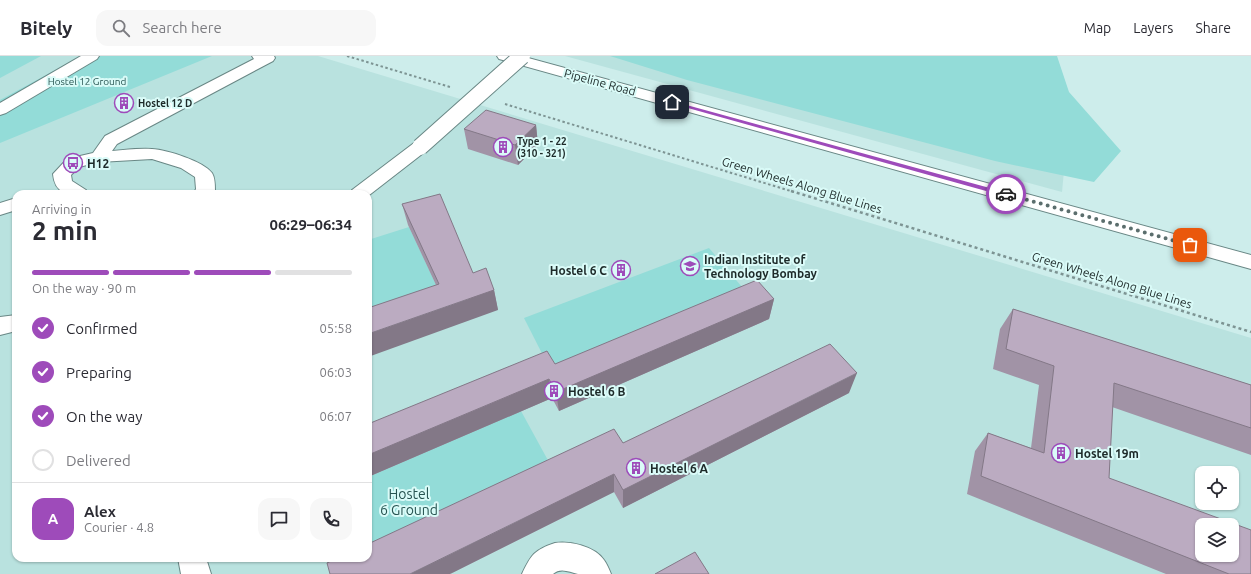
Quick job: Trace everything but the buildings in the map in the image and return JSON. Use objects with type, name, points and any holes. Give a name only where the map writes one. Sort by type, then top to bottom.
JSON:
[{"type":"lane","points":[[0,110],[92,56]]},
{"type":"lane","points":[[99,157],[111,140],[268,58],[259,56]]},
{"type":"lane","name":"Pipeline Road","points":[[504,56],[1251,262]]},
{"type":"lane","points":[[364,190],[420,147],[522,56]]},
{"type":"lane","points":[[74,190],[63,183],[62,174],[72,163],[99,157],[152,154],[171,158],[187,164],[204,175],[206,190]]},
{"type":"lane","points":[[0,209],[12,205]]},
{"type":"lane","points":[[0,326],[12,324]]},
{"type":"lane","points":[[537,574],[539,568],[549,559],[564,556],[581,559],[595,571],[596,574]]},
{"type":"lane","points":[[193,562],[196,574]]},
{"type":"path","points":[[348,56],[451,88]]},
{"type":"path","name":"Green Wheels Along Blue Lines","points":[[502,103],[1251,332]]},
{"type":"shaded area","name":"Indian Institute of Technology Bombay","points":[[0,56],[318,56],[1251,338],[1251,574],[0,574]]},
{"type":"shaded area","points":[[565,56],[1041,56],[1070,107],[1062,192]]},
{"type":"green space","name":"Hostel 12 Ground","points":[[0,56],[41,56],[0,78]]},
{"type":"green space","name":"Hostel 12 Ground","points":[[81,56],[212,56],[0,143],[0,100]]},
{"type":"green space","points":[[610,56],[1057,56],[1069,92],[1121,151],[1094,182],[995,161],[687,80]]},
{"type":"green space","points":[[409,227],[445,304],[372,330],[372,239]]},
{"type":"green space","points":[[709,248],[753,300],[557,383],[524,318]]},
{"type":"green space","name":"Hostel 6 Ground","points":[[521,411],[556,475],[372,559],[372,475]]},
{"type":"green space","name":"Hostel 6 Ground","points":[[336,562],[365,562],[339,574]]},
{"type":"way so far","points":[[1006,194],[1190,245]]},
{"type":"place","name":"Hostel 12 D","points":[[124,103]]},
{"type":"place","name":"Type 1 - 22 (310 - 321)","points":[[503,147]]},
{"type":"place","name":"H12","points":[[73,163]]},
{"type":"place","name":"Indian Institute of Technology Bombay","points":[[690,266]]},
{"type":"place","name":"Hostel 6 C","points":[[621,270]]},
{"type":"place","name":"Hostel 6 B","points":[[554,391]]},
{"type":"place","name":"Hostel 19m","points":[[1061,453]]},
{"type":"place","name":"Hostel 6 A","points":[[636,468]]},
{"type":"route","points":[[672,102],[1006,194]]}]
